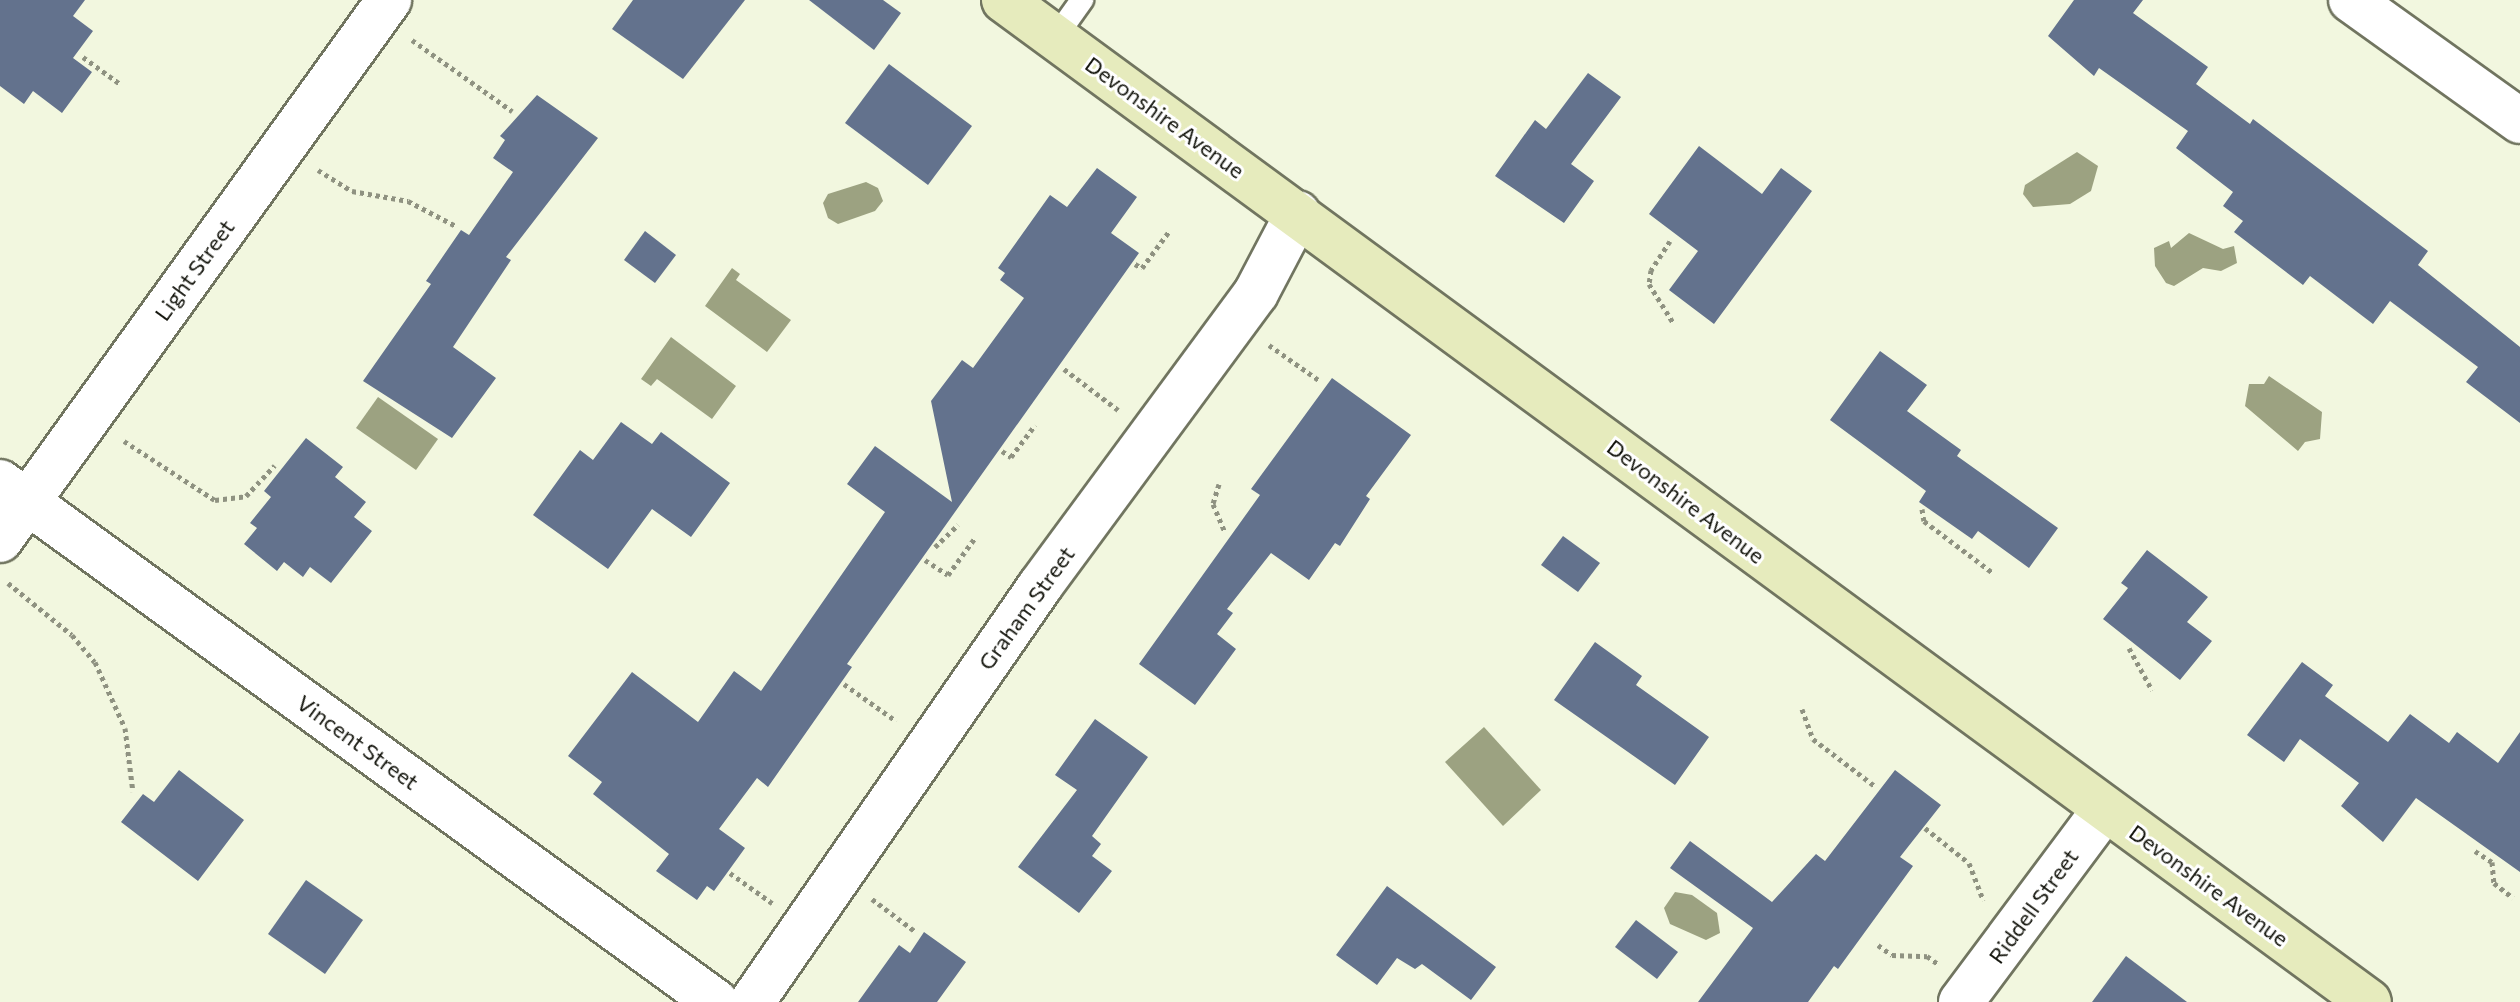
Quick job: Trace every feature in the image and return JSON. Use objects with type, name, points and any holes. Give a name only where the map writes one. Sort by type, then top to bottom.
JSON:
[{"type":"main road","name":"Devonshire Avenue","points":[[1004,0],[2369,1002]]},
{"type":"street","points":[[2369,5],[2520,121]]},
{"type":"street","name":"Light Street","points":[[2,560],[14,492],[395,16]]},
{"type":"street","name":"Graham Street","points":[[752,1002],[1040,586],[1236,321],[1298,213]]},
{"type":"street","name":"Vincent Street","points":[[14,492],[716,1002]]},
{"type":"street","name":"Riddell Street","points":[[1966,996],[2104,810]]},
{"type":"lane","points":[[1055,38],[1082,0]]},
{"type":"path","points":[[395,16],[512,111]]},
{"type":"path","points":[[83,57],[120,84]]},
{"type":"path","points":[[308,162],[352,191],[408,201],[456,226]]},
{"type":"path","points":[[1135,264],[1142,268],[1170,230]]},
{"type":"path","points":[[1670,241],[1651,270],[1649,284],[1674,324]]},
{"type":"path","points":[[1236,321],[1320,381]]},
{"type":"path","points":[[1064,369],[1131,420]]},
{"type":"path","points":[[1002,451],[1011,457],[1035,425]]},
{"type":"path","points":[[112,432],[215,500],[246,496],[275,465]]},
{"type":"path","points":[[1219,484],[1213,504],[1225,532]]},
{"type":"path","points":[[1922,509],[1924,521],[1993,573]]},
{"type":"path","points":[[935,547],[958,525]]},
{"type":"path","points":[[925,560],[948,575],[975,538]]},
{"type":"path","points":[[2,560],[95,662],[125,728],[133,792]]},
{"type":"path","points":[[2129,648],[2152,690]]},
{"type":"path","points":[[844,684],[908,730]]},
{"type":"path","points":[[1802,709],[1813,739],[1875,786]]},
{"type":"path","points":[[1925,828],[1969,863],[1984,902],[2016,928]]},
{"type":"path","points":[[2475,851],[2492,862],[2494,883],[2513,898]]},
{"type":"path","points":[[730,873],[779,908]]},
{"type":"path","points":[[840,875],[916,932]]},
{"type":"path","points":[[1878,945],[1907,959],[1927,956],[1966,996]]},
{"type":"shaded area","points":[[2077,152],[2098,166],[2091,191],[2070,204],[2033,207],[2023,194],[2025,185]]},
{"type":"shaded area","points":[[866,182],[878,188],[883,201],[875,211],[838,224],[828,218],[823,203],[828,194]]},
{"type":"shaded area","points":[[2189,233],[2223,249],[2234,246],[2237,263],[2221,271],[2203,268],[2174,286],[2166,283],[2155,266],[2154,248],[2169,241],[2171,248]]},
{"type":"shaded area","points":[[732,268],[740,274],[736,280],[791,320],[767,352],[705,306]]},
{"type":"shaded area","points":[[671,337],[736,386],[712,419],[657,379],[651,386],[641,379]]},
{"type":"shaded area","points":[[2269,376],[2322,412],[2320,439],[2305,442],[2298,451],[2245,406],[2249,384],[2264,384]]},
{"type":"shaded area","points":[[378,397],[438,439],[416,470],[356,428]]},
{"type":"shaded area","points":[[1484,727],[1541,790],[1503,826],[1445,762]]},
{"type":"shaded area","points":[[1675,892],[1692,895],[1717,913],[1720,933],[1706,940],[1670,924],[1664,908]]},
{"type":"building","points":[[0,0],[85,0],[73,16],[93,31],[73,58],[92,72],[62,113],[33,91],[24,104],[0,86]]},
{"type":"building","points":[[633,0],[745,0],[683,79],[612,29]]},
{"type":"building","points":[[809,0],[883,0],[901,13],[874,50]]},
{"type":"building","points":[[2074,0],[2143,0],[2133,13],[2208,67],[2196,84],[2250,124],[2253,119],[2428,251],[2418,265],[2520,347],[2520,423],[2466,382],[2478,367],[2390,301],[2373,324],[2310,276],[2303,285],[2234,232],[2243,221],[2223,206],[2233,192],[2176,148],[2188,131],[2099,68],[2094,76],[2048,36]]},
{"type":"building","points":[[889,64],[972,126],[928,185],[845,123]]},
{"type":"building","points":[[1588,73],[1621,97],[1571,164],[1594,181],[1564,223],[1495,176],[1535,120],[1546,129]]},
{"type":"building","points":[[537,95],[598,138],[506,257],[511,260],[453,347],[496,378],[452,438],[363,381],[431,284],[426,281],[461,230],[469,235],[513,172],[493,158],[505,140],[500,136]]},
{"type":"building","points":[[1699,146],[1762,194],[1781,168],[1812,191],[1714,324],[1669,290],[1698,251],[1649,214]]},
{"type":"building","points":[[1097,168],[1137,197],[1111,233],[1139,253],[847,664],[852,667],[768,787],[757,778],[719,829],[745,848],[714,891],[707,886],[697,900],[656,871],[669,854],[593,794],[602,782],[568,756],[632,672],[698,722],[734,671],[761,691],[885,512],[847,484],[875,446],[952,502],[931,401],[962,360],[973,368],[1024,298],[1000,280],[1005,273],[998,268],[1050,195],[1067,207]]},
{"type":"building","points":[[645,231],[676,255],[655,283],[624,260]]},
{"type":"building","points":[[1880,351],[1927,385],[1907,411],[1961,450],[1957,456],[2058,528],[2029,568],[1978,531],[1972,539],[1919,502],[1926,491],[1830,420]]},
{"type":"building","points":[[1332,378],[1411,435],[1366,496],[1370,499],[1340,546],[1335,543],[1309,580],[1271,553],[1227,609],[1233,613],[1217,634],[1236,649],[1195,705],[1139,664],[1260,495],[1251,489]]},
{"type":"building","points":[[621,422],[652,444],[661,432],[730,483],[691,537],[652,509],[608,569],[533,515],[580,450],[593,460]]},
{"type":"building","points":[[306,438],[343,467],[335,477],[366,502],[354,517],[372,531],[331,583],[310,567],[303,577],[284,562],[277,571],[244,544],[257,528],[250,523],[271,497],[264,491]]},
{"type":"building","points":[[1563,536],[1600,563],[1578,592],[1541,565]]},
{"type":"building","points":[[2147,550],[2208,597],[2187,622],[2212,641],[2180,680],[2103,619],[2128,588],[2121,583]]},
{"type":"building","points":[[1595,642],[1642,676],[1636,685],[1709,737],[1675,785],[1554,700]]},
{"type":"building","points":[[2302,662],[2333,685],[2325,696],[2388,742],[2410,714],[2449,743],[2457,732],[2498,763],[2520,732],[2520,872],[2416,798],[2383,842],[2341,806],[2359,783],[2300,739],[2284,762],[2247,735]]},
{"type":"building","points":[[1095,719],[1148,757],[1092,836],[1101,844],[1092,856],[1112,871],[1079,913],[1018,867],[1077,790],[1055,775]]},
{"type":"building","points":[[179,770],[244,820],[198,881],[121,822],[143,794],[154,802]]},
{"type":"building","points":[[1895,770],[1941,805],[1900,857],[1913,866],[1838,969],[1834,966],[1808,1002],[1698,1002],[1753,928],[1670,868],[1690,841],[1772,902],[1816,854],[1825,861]]},
{"type":"building","points":[[306,880],[363,920],[325,974],[268,934]]},
{"type":"building","points":[[1387,886],[1496,967],[1471,1000],[1422,964],[1415,969],[1397,958],[1377,985],[1336,955]]},
{"type":"building","points":[[1636,920],[1678,952],[1657,979],[1615,947]]},
{"type":"building","points":[[924,932],[966,962],[937,1002],[858,1002],[899,945],[910,953]]},
{"type":"building","points":[[2126,956],[2187,1002],[2092,1002]]}]
